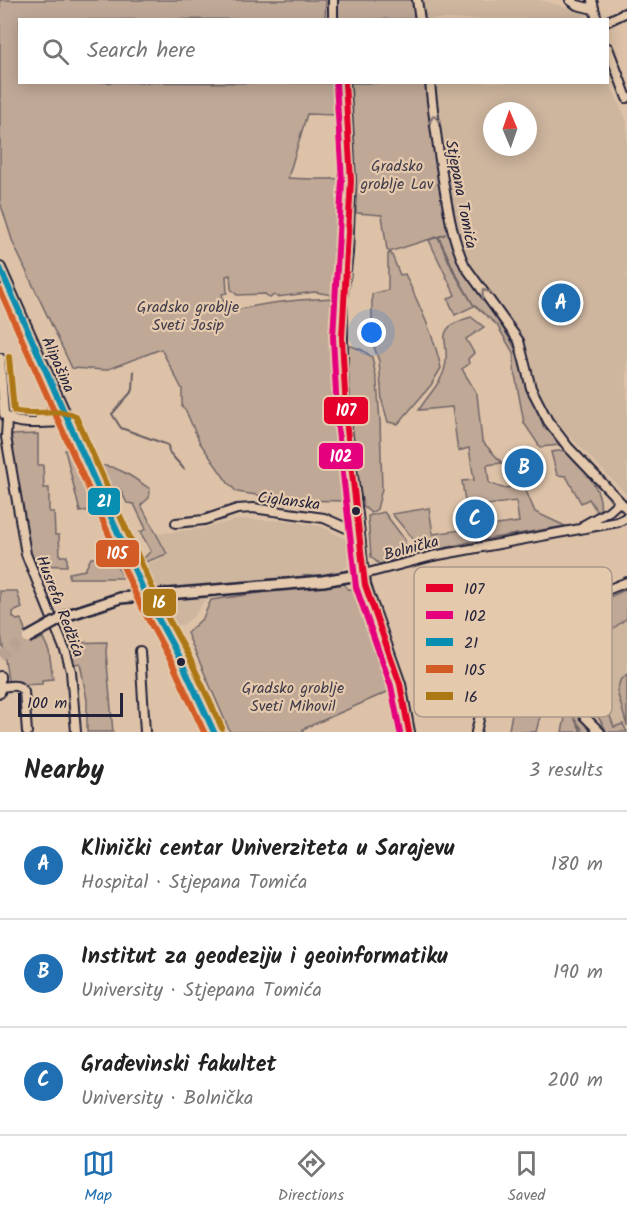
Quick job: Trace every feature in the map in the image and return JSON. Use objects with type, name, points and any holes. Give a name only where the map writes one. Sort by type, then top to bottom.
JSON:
[{"type":"main road","name":"Alipašina","points":[[0,268],[147,598],[181,661],[214,732]]},
{"type":"main road","points":[[39,422],[52,413],[57,396]]},
{"type":"main road","points":[[364,574],[365,585],[400,684],[409,732]]},
{"type":"main road","name":"Bolnička","points":[[27,638],[68,615],[120,598],[323,581],[364,574]]},
{"type":"street","points":[[333,0],[333,18]]},
{"type":"street","points":[[417,0],[420,18]]},
{"type":"street","points":[[570,0],[577,4],[593,4]]},
{"type":"street","points":[[609,21],[627,12]]},
{"type":"street","points":[[609,51],[627,98]]},
{"type":"street","points":[[345,84],[351,191],[344,297],[343,371],[347,429],[364,574]]},
{"type":"street","name":"Stjepana Tomića","points":[[430,84],[440,159],[456,247],[465,266],[519,340],[531,388],[548,421],[568,447],[627,509]]},
{"type":"street","name":"Husrefa Redžića","points":[[0,358],[4,414],[7,419],[6,437],[26,554],[66,653],[74,696],[76,732]]},
{"type":"street","points":[[7,419],[14,422],[68,421]]},
{"type":"street","name":"Bolnička","points":[[577,528],[609,511],[619,502]]},
{"type":"street","name":"Ciglanska","points":[[176,523],[212,518],[237,509],[253,508],[324,518],[360,534]]},
{"type":"street","name":"Bolnička","points":[[364,574],[433,556],[618,522],[627,517]]},
{"type":"street","points":[[612,588],[627,582]]},
{"type":"street","points":[[140,651],[145,732]]},
{"type":"street","points":[[0,676],[1,690],[17,685],[24,692],[27,732]]},
{"type":"street","points":[[476,732],[480,717]]},
{"type":"street","points":[[586,717],[600,732]]},
{"type":"shaded area","points":[[415,0],[540,0],[581,12],[589,18],[419,18]]},
{"type":"shaded area","points":[[609,80],[627,122],[627,495],[552,418],[537,387],[526,344],[462,261],[444,198],[430,84],[609,84]]},
{"type":"shaded area","points":[[241,519],[289,521],[323,527],[347,540],[348,566],[332,576],[223,589],[204,601],[195,615],[184,624],[177,626],[141,566],[168,556],[157,534],[199,529]]},
{"type":"shaded area","points":[[627,588],[627,674],[619,682],[617,691],[625,714],[625,724],[605,732],[597,717],[612,717],[612,595]]},
{"type":"green space","name":"Gradsko groblje Sveti Josip","points":[[0,0],[326,0],[325,18],[18,18],[18,84],[338,84],[338,115],[307,114],[288,178],[344,178],[338,296],[315,292],[277,297],[274,295],[270,298],[265,294],[237,295],[231,289],[230,275],[226,276],[227,293],[222,294],[227,313],[282,302],[338,298],[333,376],[348,501],[288,500],[237,492],[200,443],[182,407],[182,389],[161,349],[106,370],[72,368],[13,243],[0,202]]},
{"type":"green space","points":[[338,0],[413,0],[416,18],[338,18]]},
{"type":"green space","name":"Gradsko groblje Lav","points":[[351,84],[425,84],[449,233],[454,248],[510,339],[518,354],[527,390],[544,428],[553,434],[560,445],[540,447],[524,423],[514,369],[514,354],[497,325],[473,304],[439,237],[446,234],[389,252],[382,215],[356,212]]},
{"type":"green space","points":[[438,237],[453,271],[474,306],[455,315],[448,299],[455,295],[429,240]]},
{"type":"green space","points":[[391,253],[400,275],[405,274],[421,309],[441,368],[431,385],[398,424],[388,422],[382,401],[379,361],[372,341],[372,294],[388,290],[388,254]]},
{"type":"green space","points":[[471,317],[484,327],[466,339],[474,353],[468,359],[469,364],[462,369],[477,394],[482,441],[502,463],[487,465],[489,483],[502,488],[524,486],[535,512],[565,526],[470,542],[419,554],[414,540],[392,514],[429,508],[433,534],[519,522],[516,501],[466,508],[462,481],[474,480],[469,448],[458,451],[452,407],[419,410],[444,371],[446,332],[458,322]]},
{"type":"green space","points":[[346,344],[372,357],[377,382],[382,489],[377,509],[371,513],[363,506],[356,466]]},
{"type":"green space","points":[[83,426],[99,466],[118,470],[150,489],[149,498],[141,505],[167,554],[143,563],[143,559],[151,551],[140,532],[146,529],[134,504],[127,503],[120,489],[112,491],[102,481],[81,434]]},
{"type":"green space","points":[[38,434],[38,465],[43,465],[44,488],[49,488],[49,512],[54,512],[55,535],[59,535],[60,556],[67,556],[67,566],[26,565],[5,440],[8,435]]},
{"type":"green space","points":[[70,445],[97,508],[80,512],[65,450]]},
{"type":"green space","points":[[567,450],[595,486],[600,510],[596,510],[589,499],[581,503],[566,476],[557,475],[551,452]]},
{"type":"green space","points":[[384,512],[405,540],[407,552],[403,558],[379,564],[371,557],[368,516]]},
{"type":"green space","points":[[111,557],[124,578],[69,578],[69,573],[85,570],[91,558]]},
{"type":"green space","name":"Gradsko groblje Sveti Mihovil","points":[[344,583],[347,589],[358,589],[370,629],[394,689],[303,729],[303,732],[230,732],[187,633],[203,618],[211,600]]},
{"type":"green space","points":[[627,589],[627,618],[612,629],[612,596]]},
{"type":"green space","points":[[0,591],[17,591],[22,608],[13,612],[13,617],[17,620],[21,619],[28,638],[35,641],[43,638],[49,651],[53,679],[42,680],[42,684],[17,685],[8,680],[0,628]]},
{"type":"green space","points":[[107,642],[113,732],[87,732],[87,700],[80,663],[69,665],[61,643]]},
{"type":"green space","points":[[627,674],[627,726],[617,691],[620,681]]},
{"type":"green space","points":[[511,717],[540,717],[536,732],[510,732]]},
{"type":"green space","points":[[565,717],[573,717],[580,732],[562,732]]},
{"type":"green space","points":[[573,717],[581,717],[592,732],[581,732],[582,729]]},
{"type":"green space","points":[[598,717],[610,717],[614,727],[623,724],[627,732],[607,732]]},
{"type":"waterway","points":[[134,371],[133,390],[112,414],[121,428],[168,445],[169,452],[184,469]]},
{"type":"tunnel","points":[[0,656],[27,638]]},
{"type":"transit line","name":"102","points":[[336,84],[342,181],[333,337],[338,430],[356,587],[391,686],[400,732]]},
{"type":"transit line","name":"107","points":[[345,84],[351,181],[342,338],[347,429],[365,585],[400,684],[409,732]]},
{"type":"transit line","name":"21","points":[[0,268],[147,598],[181,661],[214,732]]},
{"type":"transit line","name":"105","points":[[0,290],[139,602],[173,665],[204,732]]},
{"type":"transit line","name":"16","points":[[9,357],[14,411],[21,413],[56,412],[76,417],[155,594],[189,657],[222,728]]},
{"type":"place","name":"Klinički centar Univerziteta u Sarajevu","points":[[561,303]]},
{"type":"place","name":"Institut za geodeziju i geoinformatiku","points":[[524,468]]},
{"type":"place","name":"Građevinski fakultet","points":[[475,519]]}]
